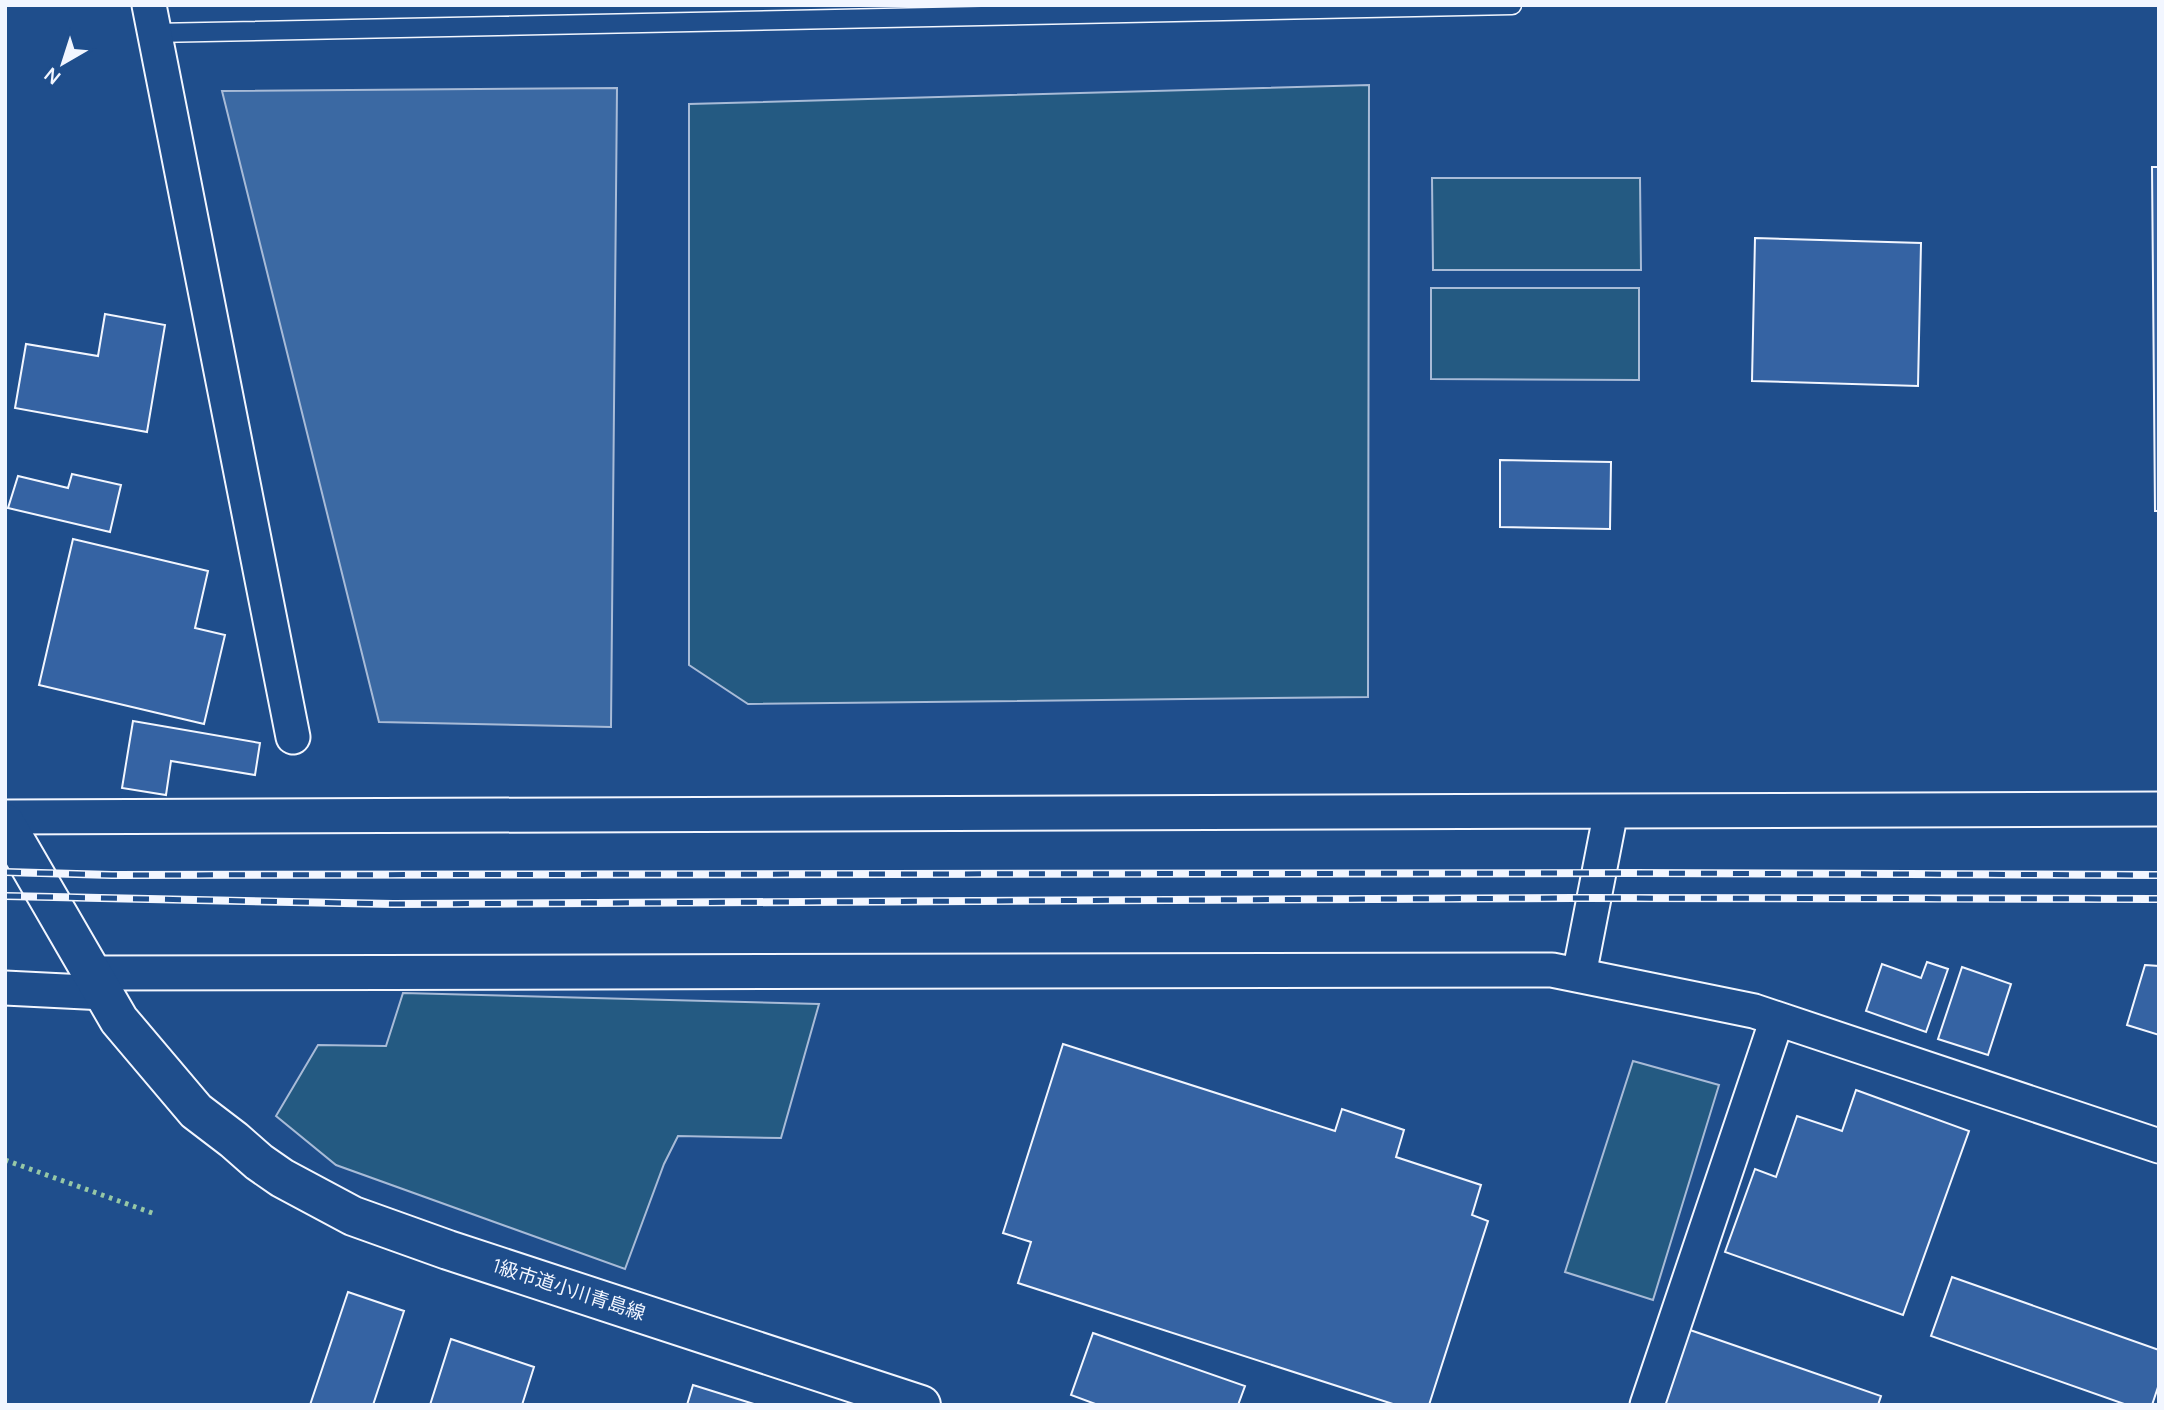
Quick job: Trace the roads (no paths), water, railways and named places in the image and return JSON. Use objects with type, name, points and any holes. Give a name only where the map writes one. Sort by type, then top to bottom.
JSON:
[{"type":"street","points":[[151,19],[293,737]]},
{"type":"street","points":[[5,817],[2159,810]]},
{"type":"street","points":[[1579,975],[1611,811]]},
{"type":"street","name":"1級市道小川青島線","points":[[5,823],[119,1020],[196,1111],[282,1178],[353,1216],[921,1405]]},
{"type":"street","points":[[5,988],[99,983],[1552,970],[1754,1011],[2159,1146]]},
{"type":"street","points":[[1647,1405],[1777,1019]]},
{"type":"lane","points":[[151,19],[1512,5]]},
{"type":"railway","points":[[5,872],[112,875],[2159,875]]},
{"type":"railway","points":[[5,896],[393,904],[1574,898],[2159,899]]}]
